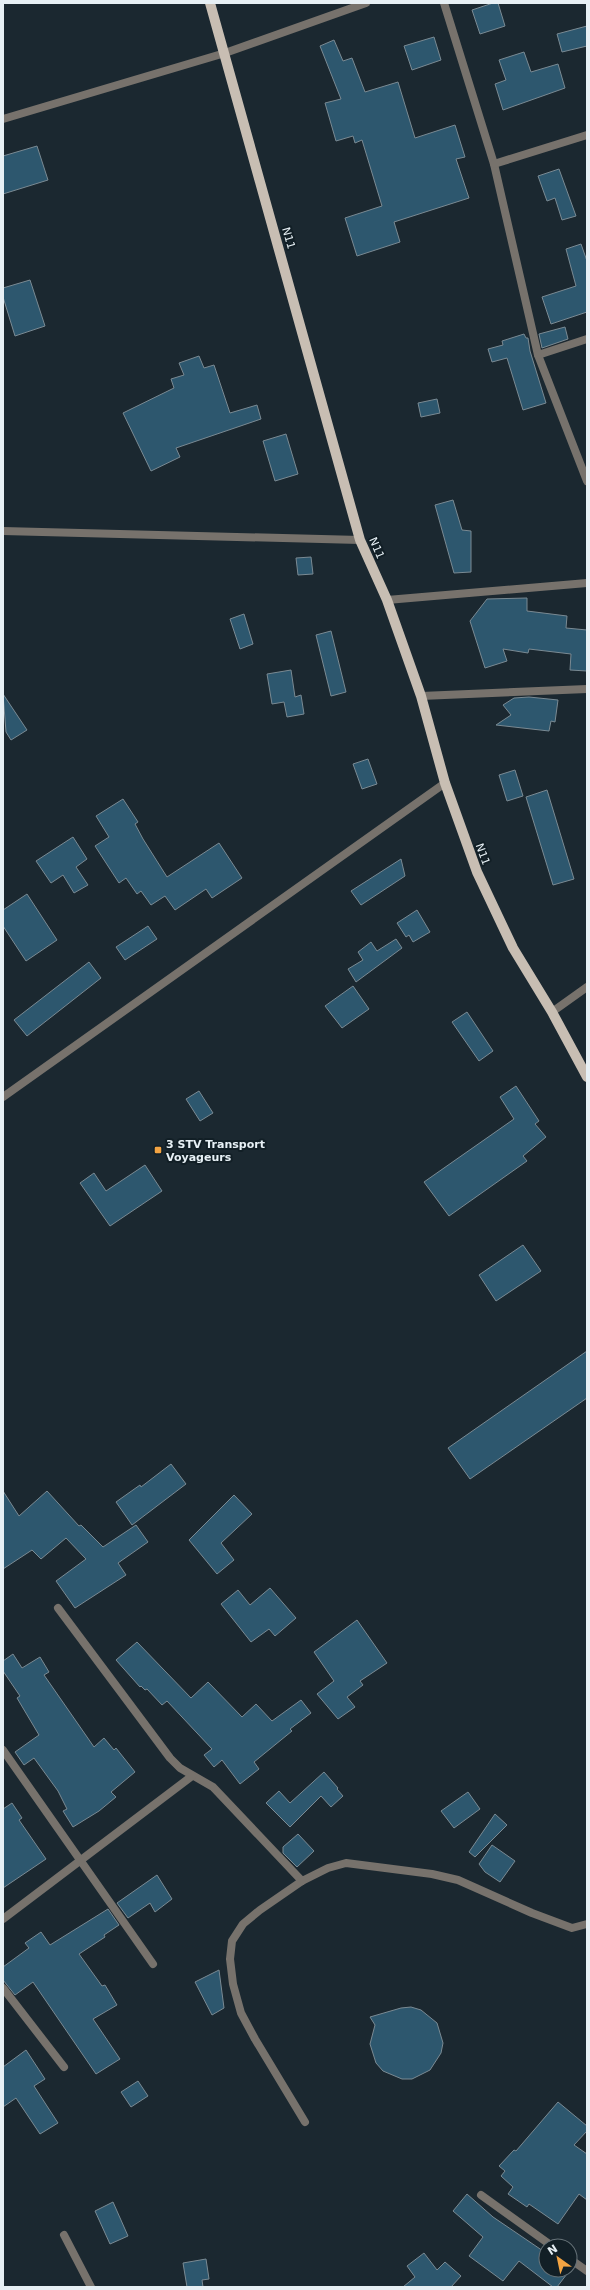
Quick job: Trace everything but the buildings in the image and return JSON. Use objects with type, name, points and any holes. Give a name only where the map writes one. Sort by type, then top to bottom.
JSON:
[{"type":"main road","name":"N11","points":[[210,3],[360,540],[387,600],[421,696],[445,783],[480,879],[513,948],[552,1012],[587,1077]]},
{"type":"street","points":[[3,119],[225,53],[366,3]]},
{"type":"street","points":[[444,3],[494,164],[538,355],[587,481]]},
{"type":"street","points":[[494,164],[587,135]]},
{"type":"street","points":[[538,355],[587,339]]},
{"type":"street","points":[[3,531],[360,540]]},
{"type":"street","points":[[387,600],[587,583]]},
{"type":"street","points":[[421,696],[587,690]]},
{"type":"street","points":[[3,1097],[445,783]]},
{"type":"street","points":[[552,1012],[587,988]]},
{"type":"street","points":[[58,1608],[170,1758],[192,1776],[213,1787],[302,1881]]},
{"type":"street","points":[[3,1750],[153,1964]]},
{"type":"street","points":[[3,1919],[192,1776]]},
{"type":"street","points":[[305,2122],[242,2013],[233,1984],[230,1959],[232,1941],[242,1924],[302,1881],[328,1868],[346,1864],[432,1874],[458,1880],[532,1913],[572,1928],[587,1924]]},
{"type":"street","points":[[3,1988],[64,2067]]},
{"type":"street","points":[[481,2195],[541,2238]]},
{"type":"street","points":[[64,2235],[91,2287]]},
{"type":"street","points":[[578,2265],[587,2271]]},
{"type":"place","name":"3 STV Transport Voyageurs","points":[[158,1150]]}]
